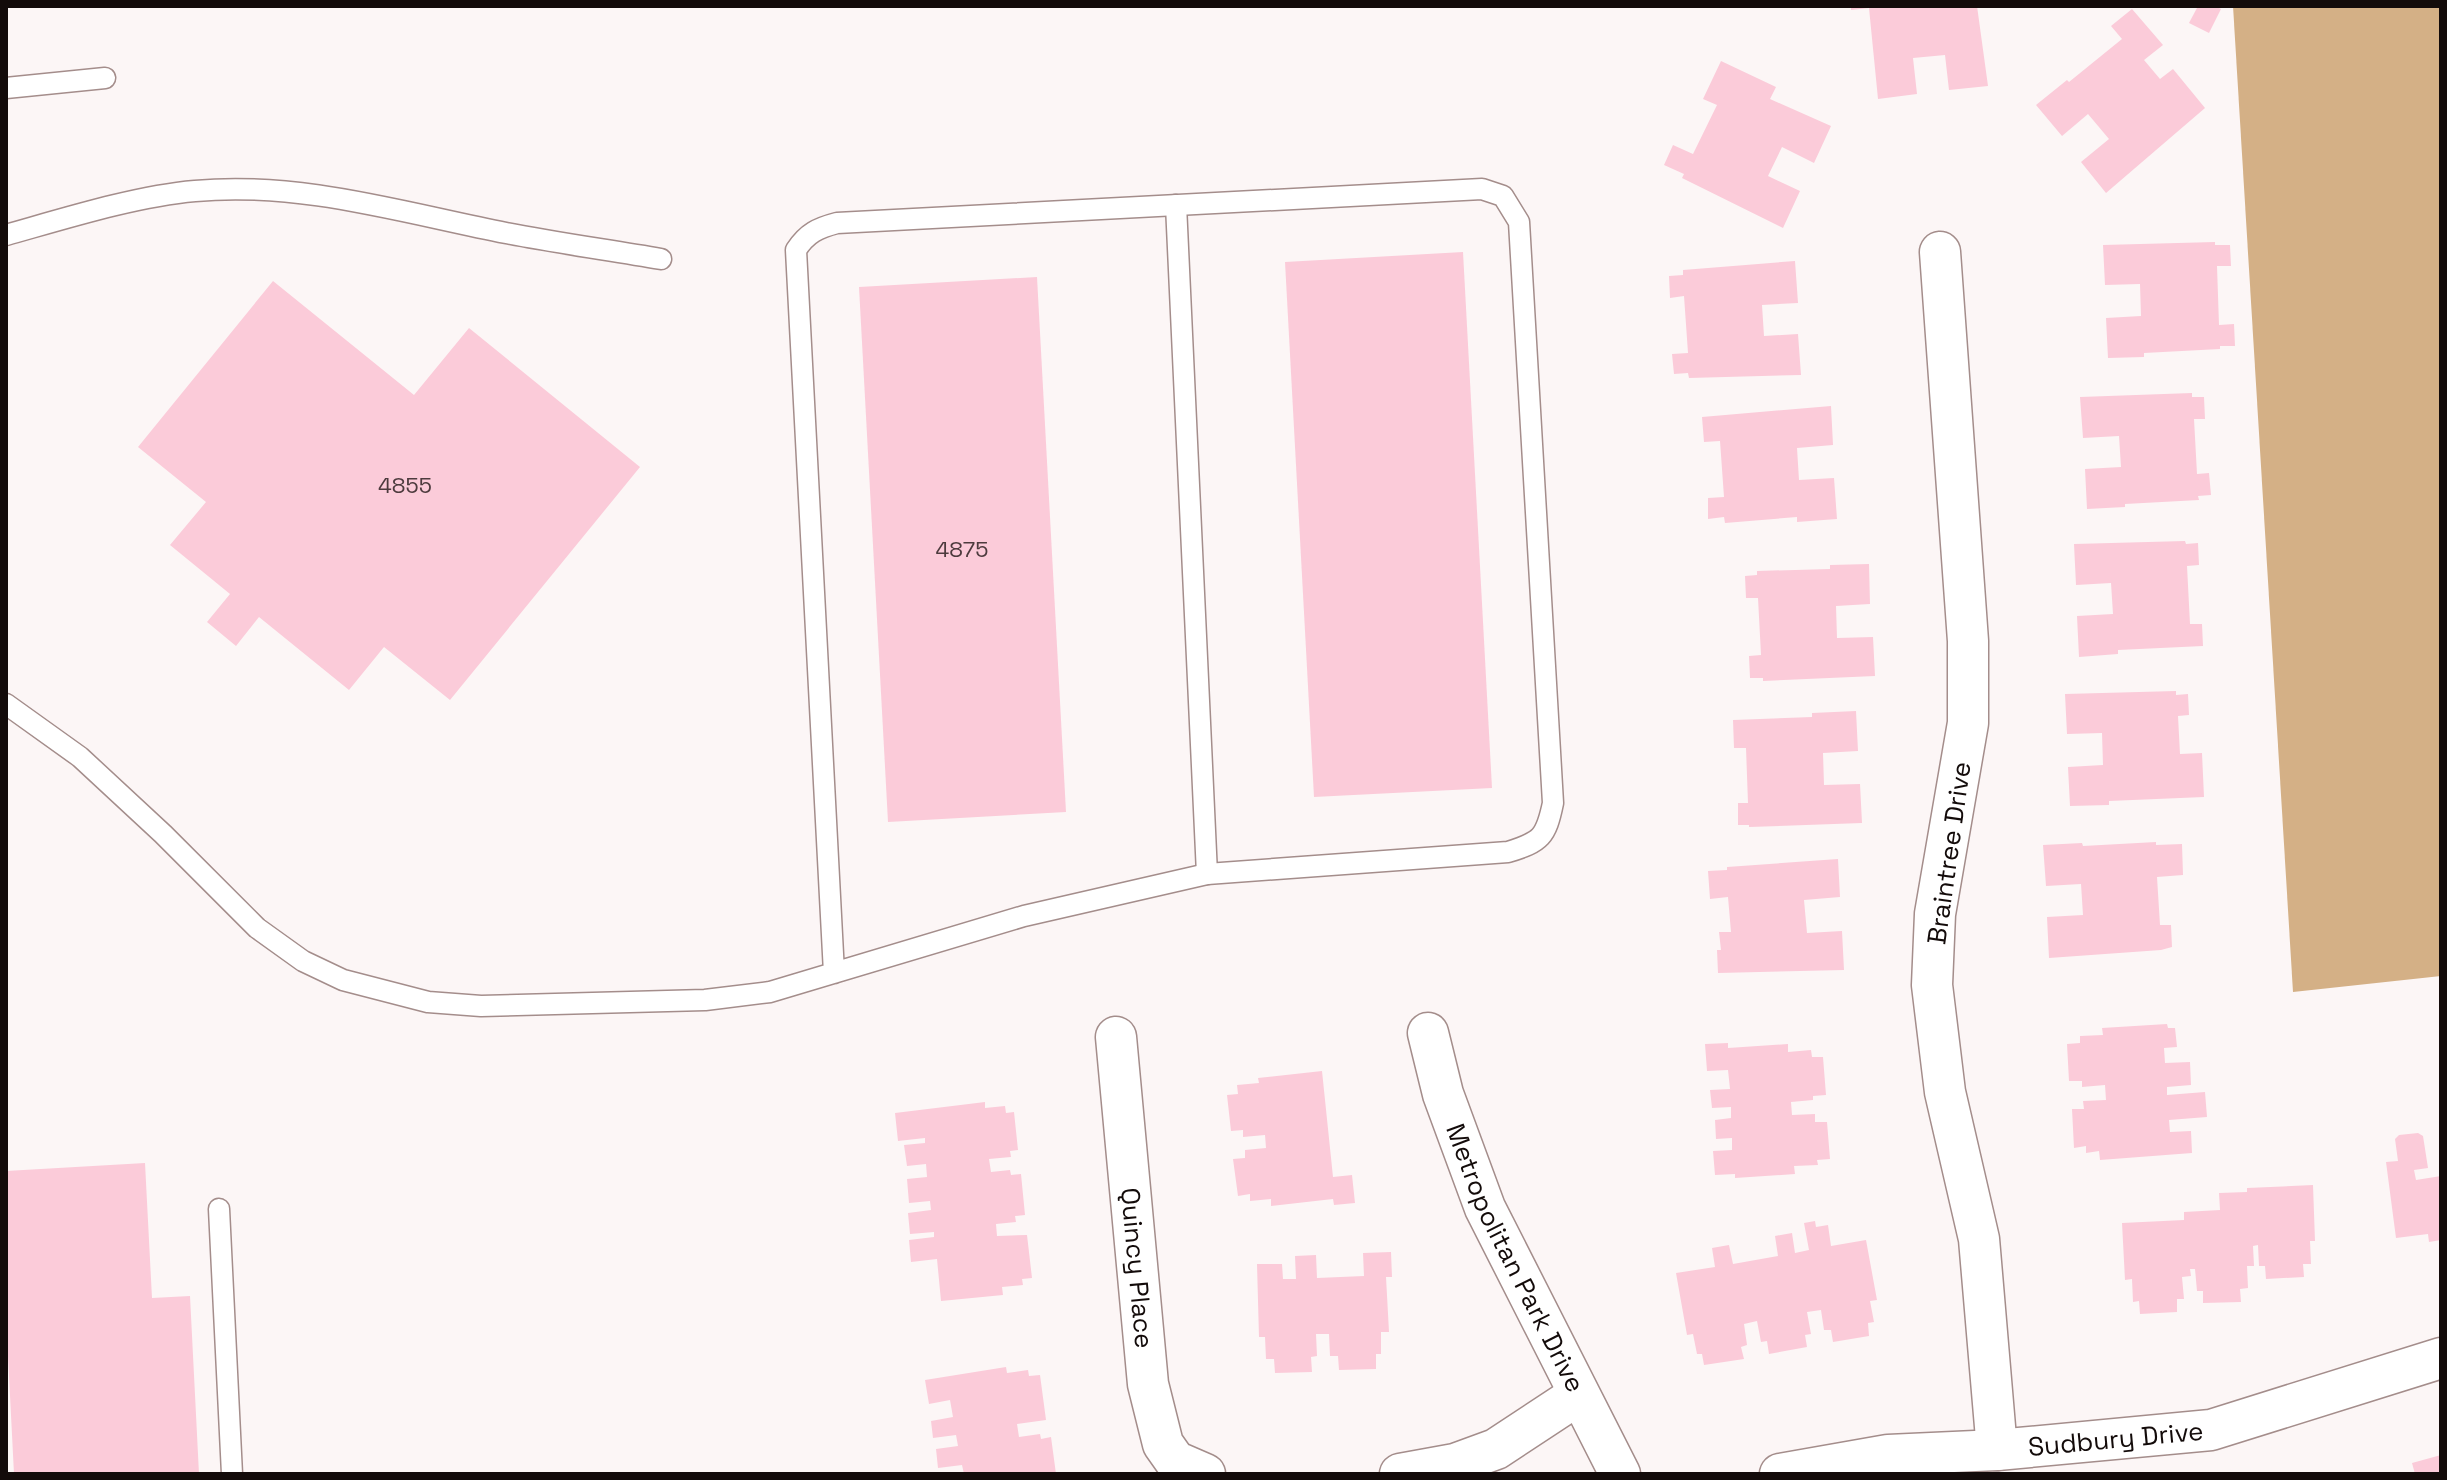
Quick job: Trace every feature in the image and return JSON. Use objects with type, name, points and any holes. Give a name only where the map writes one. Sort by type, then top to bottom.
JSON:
[{"type":"street","name":"Braintree Drive","points":[[1940,252],[1968,641],[1968,723],[1935,914],[1932,985],[1945,1092],[1979,1239],[1997,1450]]},
{"type":"street","name":"Metropolitan Park Drive","points":[[1428,1033],[1443,1094],[1485,1208],[1620,1474]]},
{"type":"street","name":"Quincy Place","points":[[1116,1037],[1148,1384],[1163,1444],[1175,1461],[1205,1474]]},
{"type":"street","name":"Sudbury Drive","points":[[1780,1474],[1888,1455],[1997,1450],[2211,1430],[2441,1358]]},
{"type":"street","points":[[1400,1474],[1455,1464],[1496,1449],[1578,1395]]},
{"type":"lane","points":[[6,88],[105,78]]},
{"type":"lane","points":[[6,704],[80,757],[257,928],[303,961],[343,980],[428,1002],[481,1006],[705,1000],[770,992],[834,973],[1024,916],[1207,874],[1508,852],[1533,844],[1548,826],[1553,803],[1519,222],[1503,196],[1482,189],[837,223],[805,236],[796,250],[834,973]]},
{"type":"lane","points":[[6,235],[131,203],[194,191],[260,190],[362,202],[506,233],[661,259]]},
{"type":"lane","points":[[1176,205],[1207,874]]},
{"type":"lane","points":[[219,1209],[232,1474]]},
{"type":"shaded area","points":[[2233,6],[2441,6],[2441,976],[2293,992]]},
{"type":"building","points":[[1851,6],[1977,6],[1988,86],[1949,90],[1945,55],[1913,58],[1917,94],[1878,99],[1869,8],[1851,10]]},
{"type":"building","points":[[2198,6],[2221,9],[2209,33],[2189,23]]},
{"type":"building","points":[[2132,9],[2163,45],[2144,60],[2160,79],[2173,69],[2205,108],[2106,193],[2081,162],[2109,139],[2088,114],[2062,136],[2036,105],[2122,39],[2111,26]]},
{"type":"building","points":[[1721,61],[1776,87],[1770,99],[1831,126],[1814,163],[1782,147],[1768,176],[1800,191],[1783,228],[1682,178],[1684,174],[1664,165],[1673,145],[1693,154],[1717,105],[1703,99]]},
{"type":"building","points":[[2215,242],[2215,245],[2230,245],[2231,266],[2217,266],[2219,325],[2234,324],[2235,346],[2108,358],[2106,318],[2141,316],[2140,284],[2105,285],[2103,245]]},
{"type":"building","points":[[1463,252],[1492,788],[1314,797],[1285,262]]},
{"type":"building","points":[[1795,261],[1798,303],[1762,305],[1764,336],[1798,334],[1801,375],[1689,378],[1688,373],[1674,374],[1672,354],[1688,353],[1684,296],[1670,298],[1669,276],[1683,275],[1683,270]]},
{"type":"building","points":[[1037,277],[1066,812],[888,822],[859,287]]},
{"type":"building","points":[[273,281],[414,395],[469,328],[640,467],[450,700],[384,647],[349,690],[259,617],[236,646],[207,622],[230,594],[170,545],[206,502],[138,447]]},
{"type":"building","points":[[2192,393],[2192,397],[2204,397],[2205,419],[2194,419],[2197,474],[2209,473],[2211,495],[2198,496],[2199,500],[2087,509],[2085,469],[2121,467],[2119,436],[2083,438],[2080,397]]},
{"type":"building","points":[[1831,406],[1833,445],[1797,448],[1799,480],[1834,478],[1837,519],[1797,522],[1797,517],[1725,523],[1724,517],[1708,519],[1708,498],[1724,497],[1720,441],[1704,442],[1702,417]]},
{"type":"building","points":[[2185,541],[2186,544],[2198,543],[2199,565],[2187,566],[2190,624],[2202,624],[2203,646],[2118,650],[2118,654],[2079,657],[2077,616],[2113,614],[2111,583],[2076,585],[2074,544]]},
{"type":"building","points":[[1869,564],[1870,604],[1836,606],[1837,638],[1873,637],[1875,676],[1763,681],[1763,678],[1750,678],[1749,656],[1761,655],[1758,598],[1746,598],[1745,576],[1757,575],[1757,571],[1830,569],[1830,565]]},
{"type":"building","points":[[2176,691],[2176,695],[2188,694],[2189,715],[2178,716],[2180,754],[2202,753],[2204,797],[2070,806],[2068,767],[2103,765],[2102,733],[2067,734],[2065,694]]},
{"type":"building","points":[[1856,711],[1858,751],[1823,753],[1824,785],[1860,784],[1862,823],[1738,825],[1738,803],[1748,803],[1746,748],[1734,748],[1733,720],[1812,717],[1812,713]]},
{"type":"building","points":[[2156,842],[2156,845],[2182,844],[2183,875],[2157,877],[2160,925],[2171,925],[2172,947],[2049,958],[2047,917],[2083,915],[2081,884],[2046,886],[2043,845]]},
{"type":"building","points":[[1838,859],[1840,897],[1804,900],[1807,933],[1842,931],[1844,970],[1718,973],[1717,950],[1721,950],[1719,932],[1731,932],[1728,897],[1710,899],[1708,871]]},
{"type":"building","points":[[2167,1024],[2168,1028],[2175,1028],[2177,1047],[2164,1048],[2165,1063],[2190,1062],[2191,1085],[2167,1087],[2167,1095],[2205,1092],[2207,1117],[2169,1120],[2170,1132],[2191,1131],[2192,1153],[2100,1160],[2099,1151],[2086,1153],[2086,1146],[2074,1148],[2072,1109],[2084,1109],[2083,1101],[2106,1100],[2105,1085],[2082,1087],[2082,1081],[2069,1081],[2067,1044],[2080,1043],[2080,1036],[2103,1035],[2102,1028]]},
{"type":"building","points":[[1728,1043],[1728,1048],[1788,1044],[1788,1052],[1811,1050],[1812,1057],[1823,1057],[1826,1095],[1791,1102],[1792,1115],[1815,1114],[1815,1122],[1827,1122],[1830,1159],[1817,1160],[1818,1165],[1794,1166],[1795,1174],[1735,1178],[1735,1174],[1715,1175],[1713,1151],[1732,1150],[1732,1138],[1716,1139],[1715,1120],[1731,1118],[1731,1107],[1712,1108],[1710,1090],[1730,1089],[1728,1070],[1707,1071],[1705,1044]]},
{"type":"building","points":[[1322,1071],[1333,1177],[1352,1175],[1355,1203],[1334,1205],[1333,1199],[1271,1206],[1271,1199],[1250,1201],[1250,1194],[1238,1196],[1233,1159],[1245,1158],[1245,1150],[1266,1148],[1265,1135],[1243,1137],[1243,1130],[1231,1131],[1227,1095],[1238,1094],[1237,1085],[1259,1083],[1258,1078]]},
{"type":"building","points":[[985,1102],[985,1108],[1005,1106],[1006,1113],[1014,1112],[1018,1150],[1010,1151],[1011,1157],[989,1159],[991,1172],[1010,1170],[1011,1175],[1021,1174],[1025,1215],[1015,1216],[1016,1222],[996,1224],[997,1236],[1027,1235],[1032,1278],[1022,1279],[1023,1285],[1002,1287],[1003,1295],[941,1301],[937,1259],[911,1262],[909,1240],[934,1237],[934,1232],[910,1234],[908,1213],[931,1210],[930,1201],[909,1203],[907,1179],[927,1177],[926,1164],[907,1166],[904,1145],[925,1143],[925,1138],[898,1141],[895,1113]]},
{"type":"building","points":[[2418,1133],[2423,1136],[2428,1168],[2414,1170],[2416,1180],[2441,1176],[2441,1240],[2429,1242],[2428,1234],[2396,1238],[2386,1162],[2398,1161],[2395,1139],[2399,1135]]},
{"type":"building","points":[[145,1163],[152,1298],[190,1296],[199,1474],[14,1474],[6,1317],[6,1171]]},
{"type":"building","points":[[2313,1185],[2315,1241],[2310,1241],[2311,1264],[2303,1264],[2304,1277],[2266,1279],[2265,1266],[2259,1266],[2258,1245],[2253,1246],[2254,1266],[2247,1266],[2248,1288],[2240,1289],[2241,1302],[2203,1303],[2203,1291],[2197,1291],[2195,1269],[2190,1269],[2191,1276],[2182,1277],[2184,1299],[2177,1299],[2177,1312],[2140,1314],[2139,1301],[2133,1302],[2132,1279],[2125,1280],[2122,1223],[2184,1220],[2184,1212],[2220,1210],[2219,1193],[2247,1192],[2247,1188]]},
{"type":"building","points":[[1815,1221],[1816,1227],[1828,1225],[1831,1246],[1866,1240],[1877,1300],[1870,1301],[1874,1322],[1868,1323],[1869,1336],[1833,1342],[1831,1330],[1824,1330],[1821,1310],[1807,1312],[1811,1334],[1805,1335],[1807,1347],[1769,1354],[1767,1341],[1761,1342],[1757,1321],[1744,1324],[1747,1345],[1741,1347],[1744,1359],[1704,1365],[1702,1354],[1697,1354],[1693,1334],[1687,1335],[1676,1273],[1715,1267],[1712,1248],[1729,1245],[1733,1264],[1778,1256],[1775,1236],[1792,1233],[1795,1253],[1809,1250],[1804,1223]]},
{"type":"building","points":[[1391,1252],[1392,1277],[1386,1277],[1389,1332],[1381,1332],[1381,1354],[1376,1354],[1376,1369],[1339,1370],[1338,1356],[1330,1356],[1329,1334],[1316,1334],[1317,1356],[1311,1357],[1312,1372],[1275,1373],[1274,1359],[1266,1359],[1265,1337],[1259,1337],[1257,1264],[1282,1264],[1283,1279],[1296,1279],[1295,1256],[1316,1255],[1317,1278],[1364,1276],[1363,1253]]},
{"type":"building","points":[[1006,1367],[1007,1373],[1028,1370],[1029,1376],[1040,1375],[1046,1420],[1017,1424],[1019,1437],[1040,1434],[1041,1439],[1051,1437],[1056,1474],[964,1474],[962,1465],[938,1468],[936,1449],[958,1446],[956,1435],[933,1438],[931,1421],[953,1417],[950,1400],[929,1404],[925,1380]]},
{"type":"building","points":[[2441,1455],[2441,1474],[2415,1474],[2412,1463]]}]
